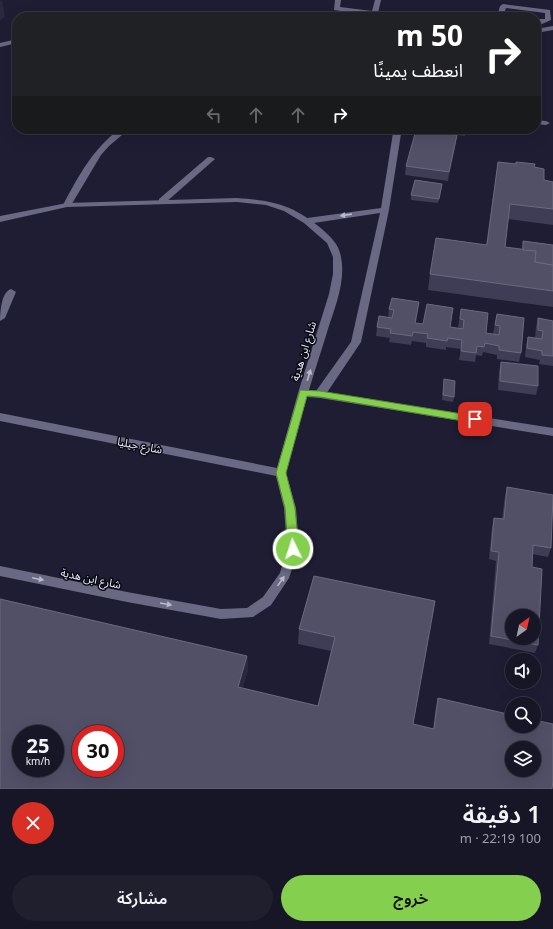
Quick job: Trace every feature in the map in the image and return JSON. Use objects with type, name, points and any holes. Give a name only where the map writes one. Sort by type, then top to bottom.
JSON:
[{"type":"street","points":[[338,0],[335,8],[338,10],[352,12]]},
{"type":"street","points":[[375,12],[378,0]]},
{"type":"street","points":[[501,12],[503,6],[548,11],[548,20],[541,22]]},
{"type":"street","points":[[541,30],[553,28]]},
{"type":"street","points":[[0,45],[12,42]]},
{"type":"street","points":[[541,122],[546,122]]},
{"type":"street","points":[[67,205],[97,153],[119,134]]},
{"type":"street","points":[[320,394],[349,355],[356,342],[385,210],[397,134]]},
{"type":"street","points":[[162,201],[211,159]]},
{"type":"street","name":"شارع ابن هدية","points":[[0,219],[67,205],[162,201],[237,200],[267,203],[287,209],[307,221],[331,242],[337,257],[337,274],[334,294],[303,393],[281,473],[290,508],[293,549],[285,575],[267,601],[249,613],[221,614],[0,572]]},
{"type":"street","points":[[307,221],[385,210]]},
{"type":"street","points":[[0,318],[11,292]]},
{"type":"street","points":[[303,393],[320,394],[553,432]]},
{"type":"street","name":"شارع جيليا","points":[[0,417],[281,473]]},
{"type":"building","points":[[415,134],[457,135],[449,172],[406,166]]},
{"type":"building","points":[[498,162],[535,164],[534,167],[544,169],[544,180],[553,182],[553,209],[510,204],[505,247],[536,251],[535,262],[553,265],[553,291],[430,274],[436,238],[487,245]]},
{"type":"building","points":[[415,180],[442,184],[439,199],[411,195]]},
{"type":"building","points":[[523,241],[553,245],[553,265],[535,262],[536,251],[523,250]]},
{"type":"building","points":[[392,298],[419,302],[415,323],[423,324],[427,304],[453,308],[450,327],[463,329],[464,320],[460,319],[461,309],[488,313],[486,333],[499,335],[500,326],[495,325],[497,314],[524,318],[521,353],[499,350],[499,346],[485,343],[484,347],[477,346],[476,353],[461,351],[462,340],[448,338],[447,341],[427,338],[428,334],[413,332],[412,336],[390,333],[391,329],[377,327],[379,316],[392,318],[394,310],[389,309]]},
{"type":"building","points":[[538,318],[553,321],[553,356],[542,355],[542,351],[527,348],[528,337],[542,339],[543,331],[538,330]]},
{"type":"building","points":[[501,362],[538,366],[538,386],[500,381]]},
{"type":"building","points":[[444,379],[455,381],[454,397],[443,395]]},
{"type":"building","points":[[507,487],[553,495],[551,548],[533,545],[532,567],[542,569],[540,609],[505,609],[505,639],[491,636],[499,552],[491,551],[494,518],[504,519]]},
{"type":"building","points":[[314,576],[435,601],[413,724],[434,729],[438,698],[505,713],[505,733],[541,733],[541,721],[553,724],[552,789],[0,789],[0,599],[247,656],[238,687],[318,706],[335,637],[299,629]]},
{"type":"route","points":[[293,549],[290,508],[281,473],[303,393],[320,394],[475,419]]}]
